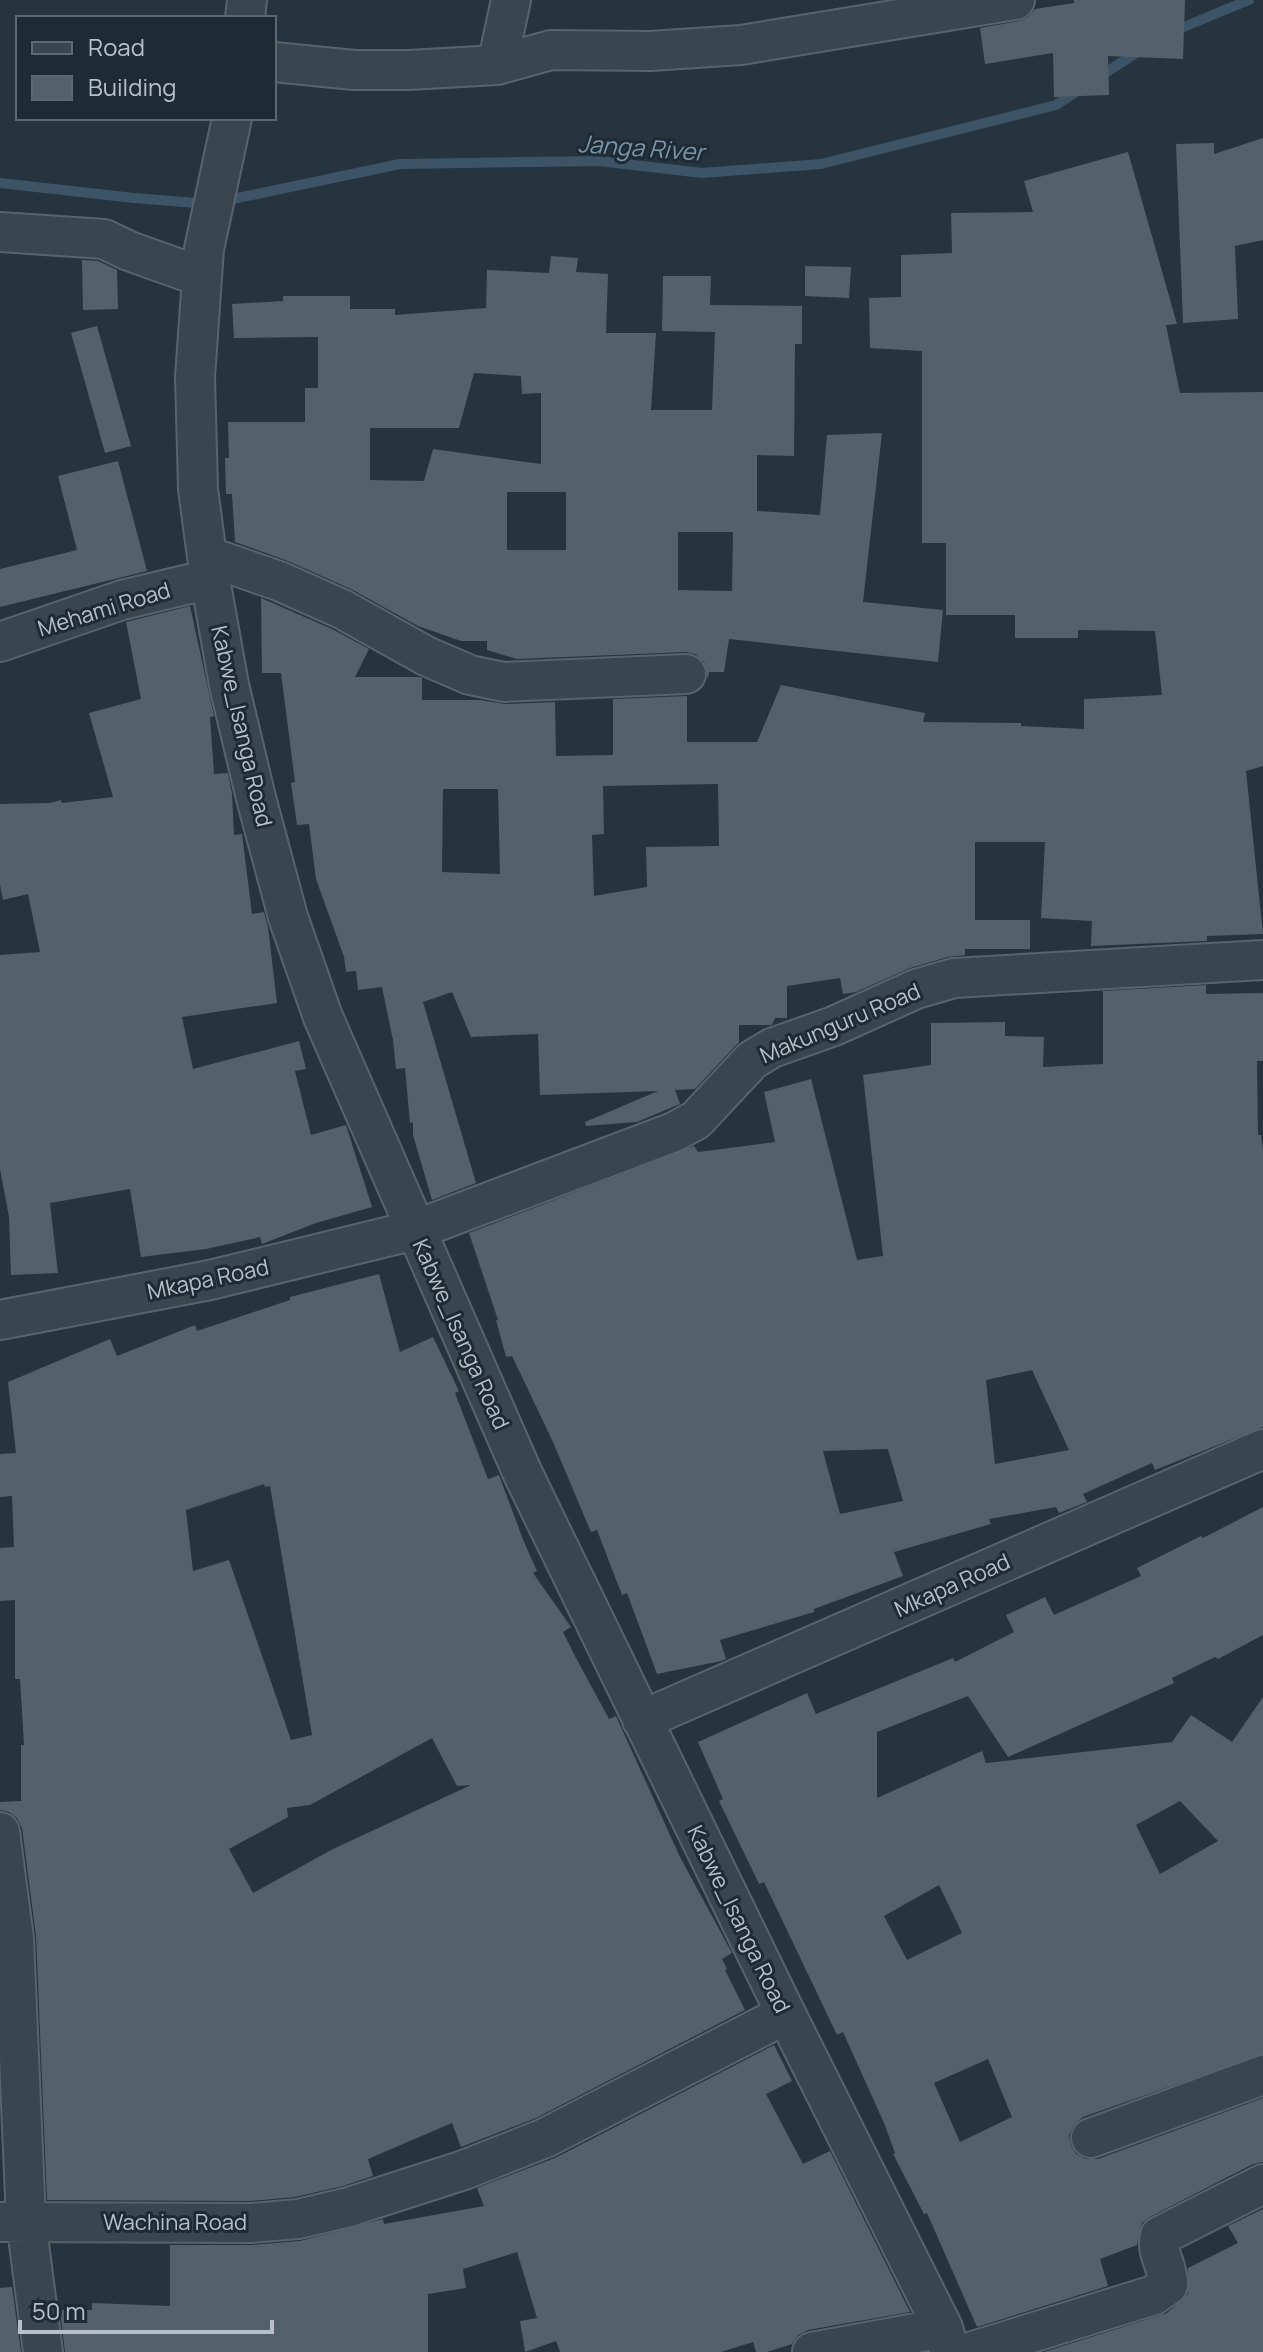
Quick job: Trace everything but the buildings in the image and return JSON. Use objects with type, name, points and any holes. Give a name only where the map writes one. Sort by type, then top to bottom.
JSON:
[{"type":"street","points":[[497,65],[511,0]]},
{"type":"street","points":[[801,36],[813,0]]},
{"type":"street","points":[[276,62],[354,70],[396,70],[497,65],[551,50],[650,51],[741,45],[1015,0]]},
{"type":"street","name":"Kabwe_Isanga Road","points":[[232,120],[203,263],[195,377],[198,489],[208,567],[232,699],[288,917],[323,1017],[523,1474],[786,2014],[954,2344]]},
{"type":"street","points":[[0,232],[104,239],[129,251],[203,263]]},
{"type":"street","points":[[208,567],[279,581],[342,609],[426,656],[470,675],[504,682],[686,674]]},
{"type":"street","name":"Mehami Road","points":[[0,642],[208,567]]},
{"type":"street","name":"Makunguru Road","points":[[415,1230],[674,1132],[696,1120],[752,1060],[772,1048],[834,1026],[916,989],[954,978],[990,974],[1263,960]]},
{"type":"street","name":"Mkapa Road","points":[[0,1320],[210,1280],[415,1230]]},
{"type":"street","name":"Mkapa Road","points":[[642,1720],[1263,1449]]},
{"type":"street","points":[[0,1832],[14,1939],[13,2222],[43,2352]]},
{"type":"street","name":"Wachina Road","points":[[13,2222],[251,2223],[298,2219],[349,2207],[464,2170],[545,2138],[786,2014]]},
{"type":"street","points":[[1091,2138],[1263,2075]]},
{"type":"street","points":[[812,2352],[954,2344],[1154,2295],[1168,2285],[1169,2277],[1158,2246],[1160,2236],[1263,2184]]},
{"type":"waterway","name":"Janga River","points":[[1174,31],[1249,0]]},
{"type":"waterway","name":"Janga River","points":[[1099,77],[1139,51]]},
{"type":"waterway","name":"Janga River","points":[[223,201],[400,164],[599,161],[702,173],[821,164],[1056,105],[1079,90]]},
{"type":"waterway","name":"Janga River","points":[[0,183],[208,204]]}]
